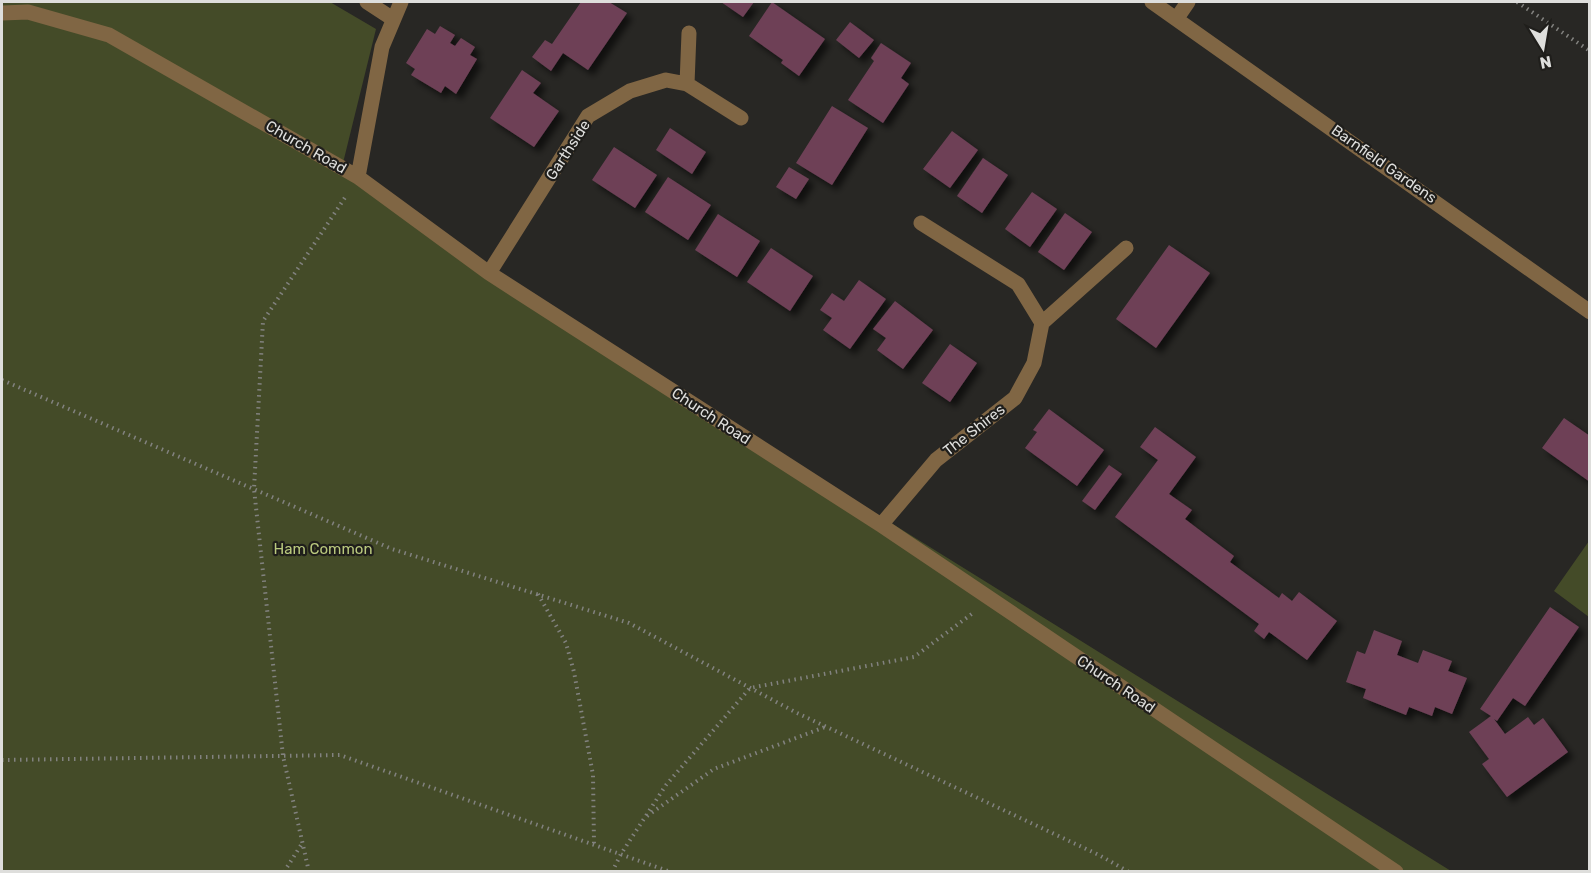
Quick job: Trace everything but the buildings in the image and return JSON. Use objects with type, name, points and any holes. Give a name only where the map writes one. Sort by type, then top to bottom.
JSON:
[{"type":"street","points":[[367,2],[393,19]]},
{"type":"street","points":[[358,177],[382,46],[401,2]]},
{"type":"street","name":"Barnfield Gardens","points":[[1152,2],[1590,312]]},
{"type":"street","points":[[1177,18],[1188,2]]},
{"type":"street","name":"Church Road","points":[[2,13],[28,12],[109,34],[358,177],[489,273],[881,525],[1396,872]]},
{"type":"street","points":[[687,84],[689,33]]},
{"type":"street","name":"Garthside","points":[[489,273],[588,116],[630,91],[666,80],[687,84],[741,118]]},
{"type":"street","points":[[921,223],[1018,284],[1042,323],[1126,248]]},
{"type":"street","name":"The Shires","points":[[881,525],[936,460],[1016,398],[1034,363],[1042,323]]},
{"type":"path","points":[[1517,2],[1590,51]]},
{"type":"path","points":[[309,872],[283,756],[254,489],[263,321],[358,177]]},
{"type":"path","points":[[2,380],[392,549],[629,623],[825,727],[1099,855],[1129,872]]},
{"type":"path","points":[[538,594],[566,642],[574,672],[593,775],[594,844]]},
{"type":"path","points":[[612,872],[621,854],[666,785],[750,688],[914,657],[991,600]]},
{"type":"path","points":[[645,817],[714,769],[825,727]]},
{"type":"path","points":[[2,760],[340,755],[671,872]]},
{"type":"path","points":[[284,872],[303,842]]},
{"type":"green space","name":"Ham Common","points":[[2,2],[330,2],[376,29],[342,167],[489,273],[1451,871],[2,872]]},
{"type":"green space","points":[[1589,541],[1589,617],[1554,591]]}]
